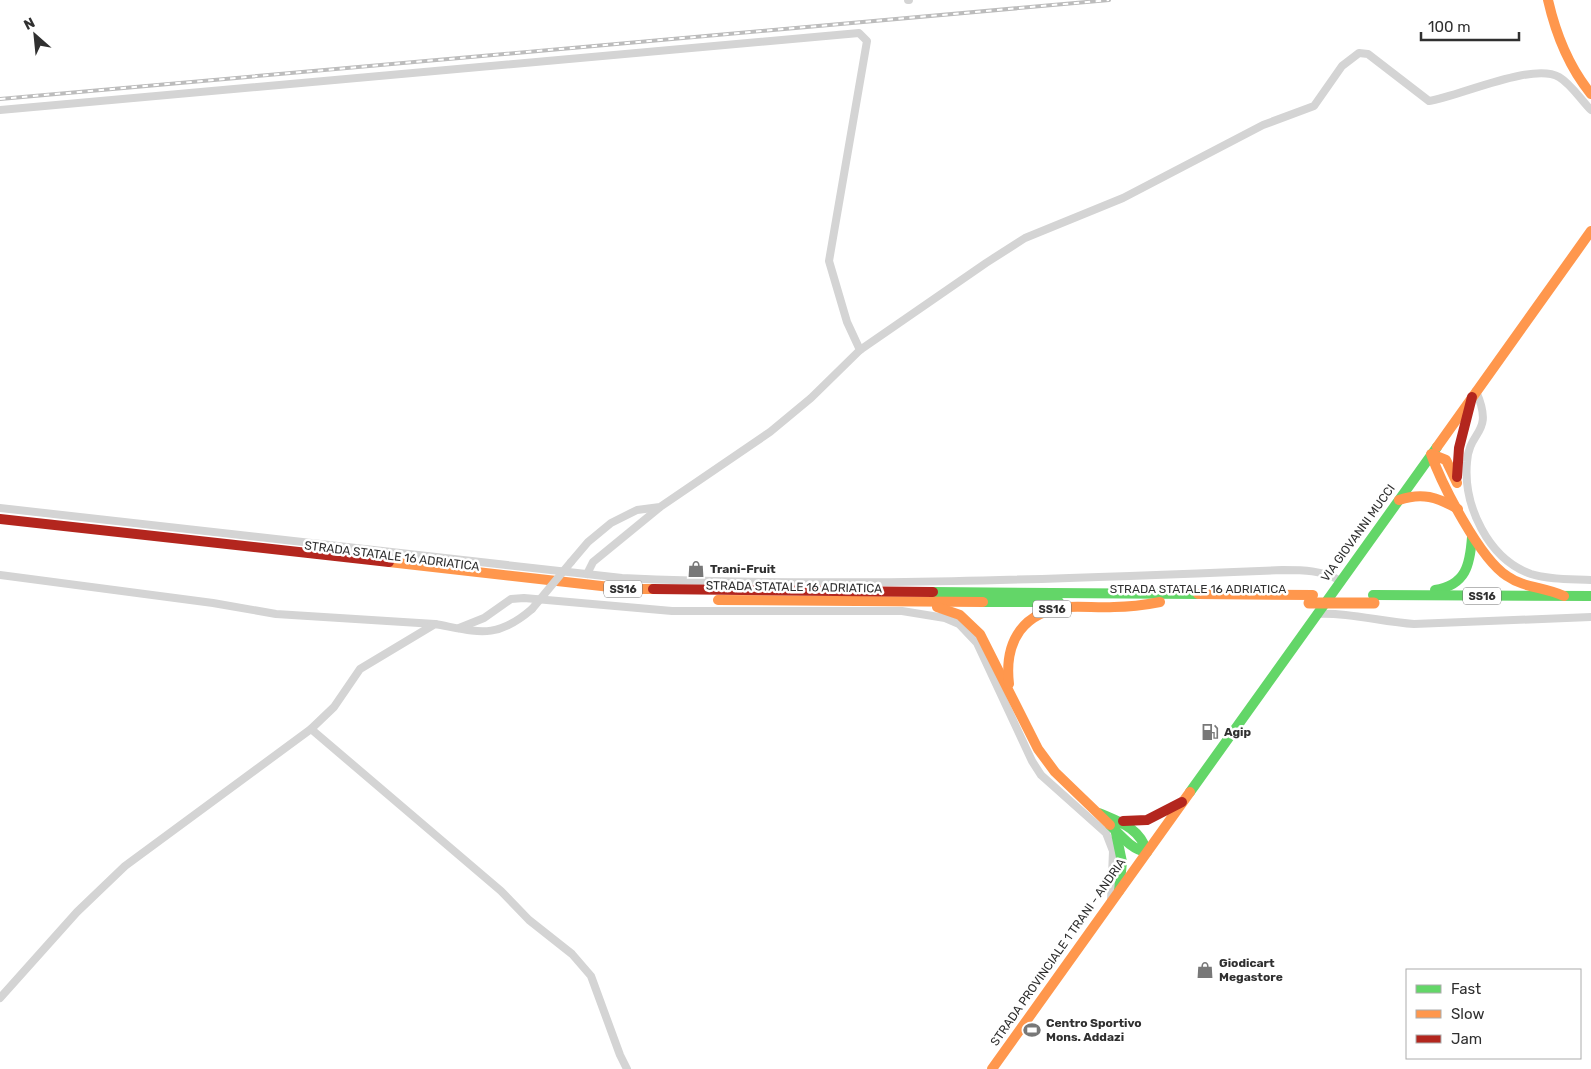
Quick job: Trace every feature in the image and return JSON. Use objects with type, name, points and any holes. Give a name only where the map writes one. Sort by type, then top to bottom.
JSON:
[{"type":"main road","points":[[1548,0],[1559,40],[1576,74],[1590,93]]},
{"type":"main road","name":"VIA GIOVANNI MUCCI","points":[[1147,852],[1591,231]]},
{"type":"main road","name":"SS16","points":[[1461,513],[1457,482],[1459,448],[1474,394]]},
{"type":"main road","name":"SS16","points":[[1457,482],[1450,462],[1439,454],[1431,454],[1437,473],[1461,513],[1472,537],[1492,565],[1504,575],[1532,588],[1556,591],[1564,596]]},
{"type":"main road","points":[[1398,500],[1414,494],[1427,494],[1442,499],[1461,513]]},
{"type":"main road","name":"STRADA STATALE 16 ADRIATICA","points":[[0,519],[628,589],[1311,599],[1591,596]]},
{"type":"main road","name":"STRADA STATALE 16 ADRIATICA","points":[[0,526],[269,555],[632,598],[888,602],[1160,602],[1311,599]]},
{"type":"main road","name":"SS16","points":[[1373,599],[1443,590],[1455,585],[1465,574],[1470,564],[1472,537]]},
{"type":"main road","name":"STRADA STATALE 16 ADRIATICA","points":[[1373,599],[1591,605]]},
{"type":"main road","name":"SS16","points":[[888,602],[949,609],[960,615],[980,634],[1038,749],[1054,772],[1115,825],[1141,836],[1147,852]]},
{"type":"main road","name":"SS16","points":[[1010,695],[1006,662],[1009,649],[1025,623],[1037,615],[1052,609],[1066,607],[1125,607],[1160,602]]},
{"type":"main road","name":"SS16","points":[[1115,825],[1140,823],[1159,817],[1182,802]]},
{"type":"main road","points":[[1115,825],[1122,855],[1119,892]]},
{"type":"main road","name":"STRADA PROVINCIALE 1 TRANI - ANDRIA","points":[[992,1069],[1147,852]]},
{"type":"street","points":[[0,110],[858,34],[867,41],[829,261],[847,322],[860,350]]},
{"type":"street","points":[[587,574],[594,562],[660,507],[770,432],[811,398],[860,350],[943,290],[1025,238],[1123,198],[1263,125],[1314,106],[1342,66],[1359,53],[1368,54],[1429,101],[1446,99],[1520,75],[1548,73],[1564,80],[1591,110]]},
{"type":"street","points":[[1474,394],[1484,413],[1484,422],[1467,460],[1467,475],[1472,504],[1486,537],[1506,559],[1531,574],[1591,580]]},
{"type":"street","points":[[0,575],[213,603],[276,614],[435,624],[494,631],[508,628],[532,609],[588,542],[611,523],[637,510],[660,507]]},
{"type":"street","points":[[0,508],[587,574],[684,581],[956,582],[1315,570],[1328,573],[1341,581]]},
{"type":"street","points":[[459,628],[484,618],[510,599],[524,598],[672,611],[902,611],[960,624],[977,643],[1024,745],[1041,775],[1106,833],[1113,851],[1111,902]]},
{"type":"street","points":[[1317,614],[1336,613],[1385,622],[1414,624],[1591,617]]},
{"type":"street","points":[[0,998],[77,912],[125,866],[311,730],[334,707],[360,669],[435,624]]},
{"type":"street","points":[[311,730],[500,891],[529,920],[572,954],[591,976],[627,1069]]},
{"type":"railway","points":[[0,99],[1109,0]]},
{"type":"traffic: fast","points":[[1190,792],[1437,447]]},
{"type":"traffic: fast","points":[[1435,590],[1454,584],[1460,578],[1468,565],[1472,537]]},
{"type":"traffic: fast","points":[[933,592],[1198,594]]},
{"type":"traffic: fast","points":[[1373,595],[1591,596]]},
{"type":"traffic: fast","points":[[983,602],[1059,602]]},
{"type":"traffic: fast","points":[[1099,813],[1122,823],[1134,831],[1140,837],[1147,852],[1136,848],[1110,825]]},
{"type":"traffic: fast","points":[[1116,833],[1122,862],[1119,891]]},
{"type":"traffic: slow","points":[[1548,0],[1555,26],[1569,61],[1591,94]]},
{"type":"traffic: slow","points":[[1437,447],[1591,231]]},
{"type":"traffic: slow","points":[[1457,483],[1446,460],[1431,454],[1463,520],[1485,554],[1496,567],[1520,583],[1564,596]]},
{"type":"traffic: slow","points":[[1399,500],[1415,496],[1429,497],[1443,501],[1458,509]]},
{"type":"traffic: slow","points":[[389,562],[628,589],[653,589]]},
{"type":"traffic: slow","points":[[1198,594],[1313,595]]},
{"type":"traffic: slow","points":[[718,600],[983,602]]},
{"type":"traffic: slow","points":[[1009,684],[1008,669],[1014,642],[1028,622],[1039,615],[1068,607],[1126,607],[1160,602]]},
{"type":"traffic: slow","points":[[1309,603],[1374,603]]},
{"type":"traffic: slow","points":[[937,607],[960,615],[980,634],[1038,749],[1055,772],[1110,825]]},
{"type":"traffic: slow","points":[[992,1069],[1190,792]]},
{"type":"traffic: jam","points":[[1457,477],[1459,448],[1472,397]]},
{"type":"traffic: jam","points":[[0,519],[389,562]]},
{"type":"traffic: jam","points":[[653,589],[933,592]]},
{"type":"traffic: jam","points":[[1123,821],[1147,820],[1182,802]]},
{"type":"place","name":"Trani-Fruit","points":[[696,569]]},
{"type":"place","name":"Agip","points":[[1210,732]]},
{"type":"place","name":"Giodicart Megastore","points":[[1205,970]]},
{"type":"place","name":"Centro Sportivo Mons. Addazi","points":[[1032,1030]]}]
